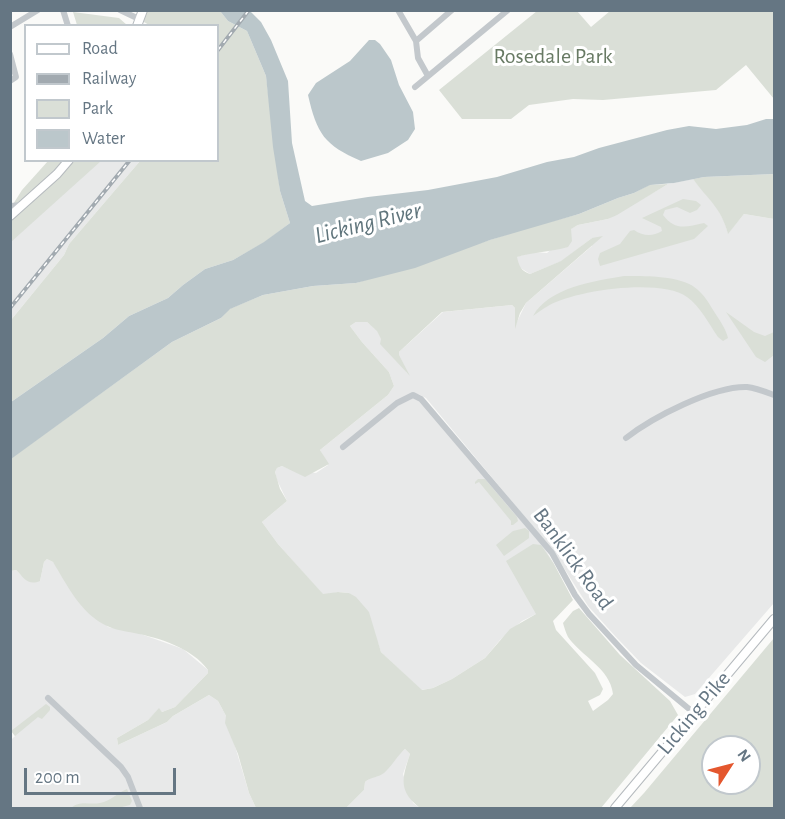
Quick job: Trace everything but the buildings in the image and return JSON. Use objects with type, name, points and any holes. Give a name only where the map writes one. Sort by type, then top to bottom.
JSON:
[{"type":"main road","points":[[10,216],[67,162]]},
{"type":"main road","name":"Licking Pike","points":[[615,808],[774,619]]},
{"type":"street","points":[[10,27],[38,10]]},
{"type":"street","points":[[120,10],[140,18]]},
{"type":"street","points":[[399,10],[416,41],[418,58],[428,76]]},
{"type":"street","points":[[416,41],[452,10]]},
{"type":"street","points":[[415,87],[508,10]]},
{"type":"street","points":[[10,54],[16,72],[15,77],[10,81]]},
{"type":"street","points":[[10,206],[24,205]]},
{"type":"street","points":[[626,438],[657,418],[723,390],[747,387],[774,395]]},
{"type":"street","name":"Banklick Road","points":[[343,447],[397,403],[409,396],[417,396],[435,414],[552,553],[574,595],[590,614],[636,665],[694,712]]},
{"type":"street","points":[[48,698],[121,767],[128,777],[140,808]]},
{"type":"shaded area","points":[[68,162],[139,162],[69,244],[64,255],[11,320],[11,216]]},
{"type":"shaded area","points":[[693,179],[716,206],[728,233],[744,214],[774,219],[774,603],[695,694],[685,697],[641,663],[588,606],[553,551],[426,398],[418,394],[464,454],[545,549],[554,564],[536,614],[522,621],[500,640],[485,658],[452,679],[433,688],[421,690],[381,652],[374,632],[349,593],[323,595],[278,544],[262,522],[287,501],[277,480],[275,472],[277,468],[282,466],[292,470],[316,473],[328,465],[320,450],[388,395],[394,386],[389,372],[350,326],[356,322],[367,322],[377,330],[408,374],[398,355],[399,352],[443,312],[512,305],[515,308],[515,326],[526,303],[592,246],[592,238],[562,261],[530,274],[519,267],[516,257],[533,252],[547,253],[570,233],[570,229],[578,225],[608,219],[668,184]]},
{"type":"shaded area","points":[[47,559],[53,562],[108,627],[138,633],[183,649],[208,670],[208,673],[175,707],[162,712],[159,709],[148,720],[117,738],[118,745],[167,722],[173,716],[209,695],[218,701],[226,716],[249,793],[256,808],[11,808],[11,740],[15,736],[11,730],[11,571],[16,570],[21,575],[40,581],[44,562]]},
{"type":"shaded area","points":[[405,749],[410,754],[403,774],[413,803],[420,808],[346,808],[364,790],[365,782],[383,773]]},
{"type":"green space","points":[[143,11],[220,11],[228,21],[247,31],[266,76],[280,191],[290,223],[265,242],[233,260],[205,269],[168,298],[129,316],[103,338],[11,402],[11,320],[64,255],[69,244],[139,162],[219,162],[219,24],[147,24],[139,19]]},
{"type":"green space","name":"Rosedale Park","points":[[537,11],[577,11],[591,27],[610,11],[774,11],[774,99],[746,65],[716,90],[603,100],[573,99],[529,105],[511,119],[462,119],[439,90]]},
{"type":"green space","points":[[73,12],[119,18],[126,24],[77,24]]},
{"type":"green space","points":[[47,162],[100,162],[11,242],[10,209],[22,190]]},
{"type":"green space","points":[[774,174],[774,219],[744,214],[728,234],[718,210],[693,179],[704,177]]},
{"type":"green space","points":[[668,184],[617,215],[571,229],[572,241],[568,247],[517,257],[521,268],[530,274],[561,261],[592,238],[603,236],[526,303],[515,329],[515,308],[512,305],[442,312],[399,352],[410,376],[380,344],[381,339],[377,331],[367,322],[356,322],[350,326],[389,372],[394,386],[388,395],[320,450],[329,464],[305,477],[282,466],[277,468],[275,472],[280,489],[287,501],[262,522],[278,544],[323,594],[349,593],[356,597],[369,612],[381,652],[422,690],[433,688],[452,679],[485,658],[510,629],[536,614],[506,561],[533,544],[541,545],[573,600],[553,621],[556,630],[595,673],[603,689],[600,695],[588,701],[593,711],[613,694],[607,677],[568,637],[563,623],[573,611],[579,608],[620,655],[670,701],[678,715],[601,808],[420,808],[405,790],[404,777],[410,754],[405,749],[384,773],[365,782],[364,790],[346,808],[256,808],[225,723],[226,716],[218,701],[209,695],[173,716],[167,722],[118,745],[117,738],[148,720],[159,708],[162,712],[175,707],[208,673],[208,670],[201,662],[175,645],[113,628],[98,621],[82,607],[53,562],[47,559],[44,562],[40,581],[32,583],[16,570],[11,571],[10,459],[172,342],[221,318],[229,309],[263,295],[313,286],[356,283],[527,228],[579,214],[649,185]]},
{"type":"green space","points":[[683,199],[696,201],[701,205],[690,213],[677,207],[665,210],[663,215],[676,226],[704,223],[708,226],[694,239],[600,266],[598,259],[600,253],[620,244],[630,231],[634,230],[648,235],[662,231],[661,227],[642,218]]},
{"type":"green space","points":[[624,276],[663,277],[691,285],[701,292],[723,325],[728,338],[723,341],[718,337],[700,310],[687,297],[675,291],[658,288],[618,288],[577,295],[548,306],[533,316],[540,306],[561,292],[587,283]]},
{"type":"green space","points":[[726,312],[754,332],[765,336],[774,332],[774,355],[765,362],[756,357]]},
{"type":"green space","points":[[478,479],[485,479],[518,521],[511,525],[511,521],[479,482],[475,484]]},
{"type":"green space","points":[[525,528],[529,531],[529,538],[504,556],[496,545],[513,531]]},
{"type":"green space","points":[[774,638],[774,808],[630,808],[644,793]]},
{"type":"green space","points":[[46,704],[50,710],[42,719],[38,717],[15,736],[11,731]]},
{"type":"green space","points":[[127,789],[132,801],[130,805],[118,808],[71,808],[81,803],[104,802]]},
{"type":"water","name":"Licking River","points":[[220,11],[250,11],[261,22],[271,40],[288,81],[292,143],[305,201],[312,206],[428,190],[497,177],[667,130],[689,126],[716,129],[747,125],[766,119],[774,119],[774,174],[704,177],[650,185],[579,214],[490,240],[415,268],[356,283],[313,286],[263,295],[230,309],[221,318],[172,342],[11,459],[11,402],[103,338],[129,316],[168,298],[205,269],[233,260],[290,223],[280,191],[266,76],[247,31],[228,21]]},
{"type":"water","points":[[369,40],[375,40],[380,44],[391,60],[399,85],[413,112],[415,129],[408,140],[388,153],[361,161],[338,149],[324,137],[315,120],[308,95],[316,83],[350,61]]},
{"type":"railway","points":[[219,49],[249,10]]},
{"type":"railway","points":[[10,308],[128,162]]}]
